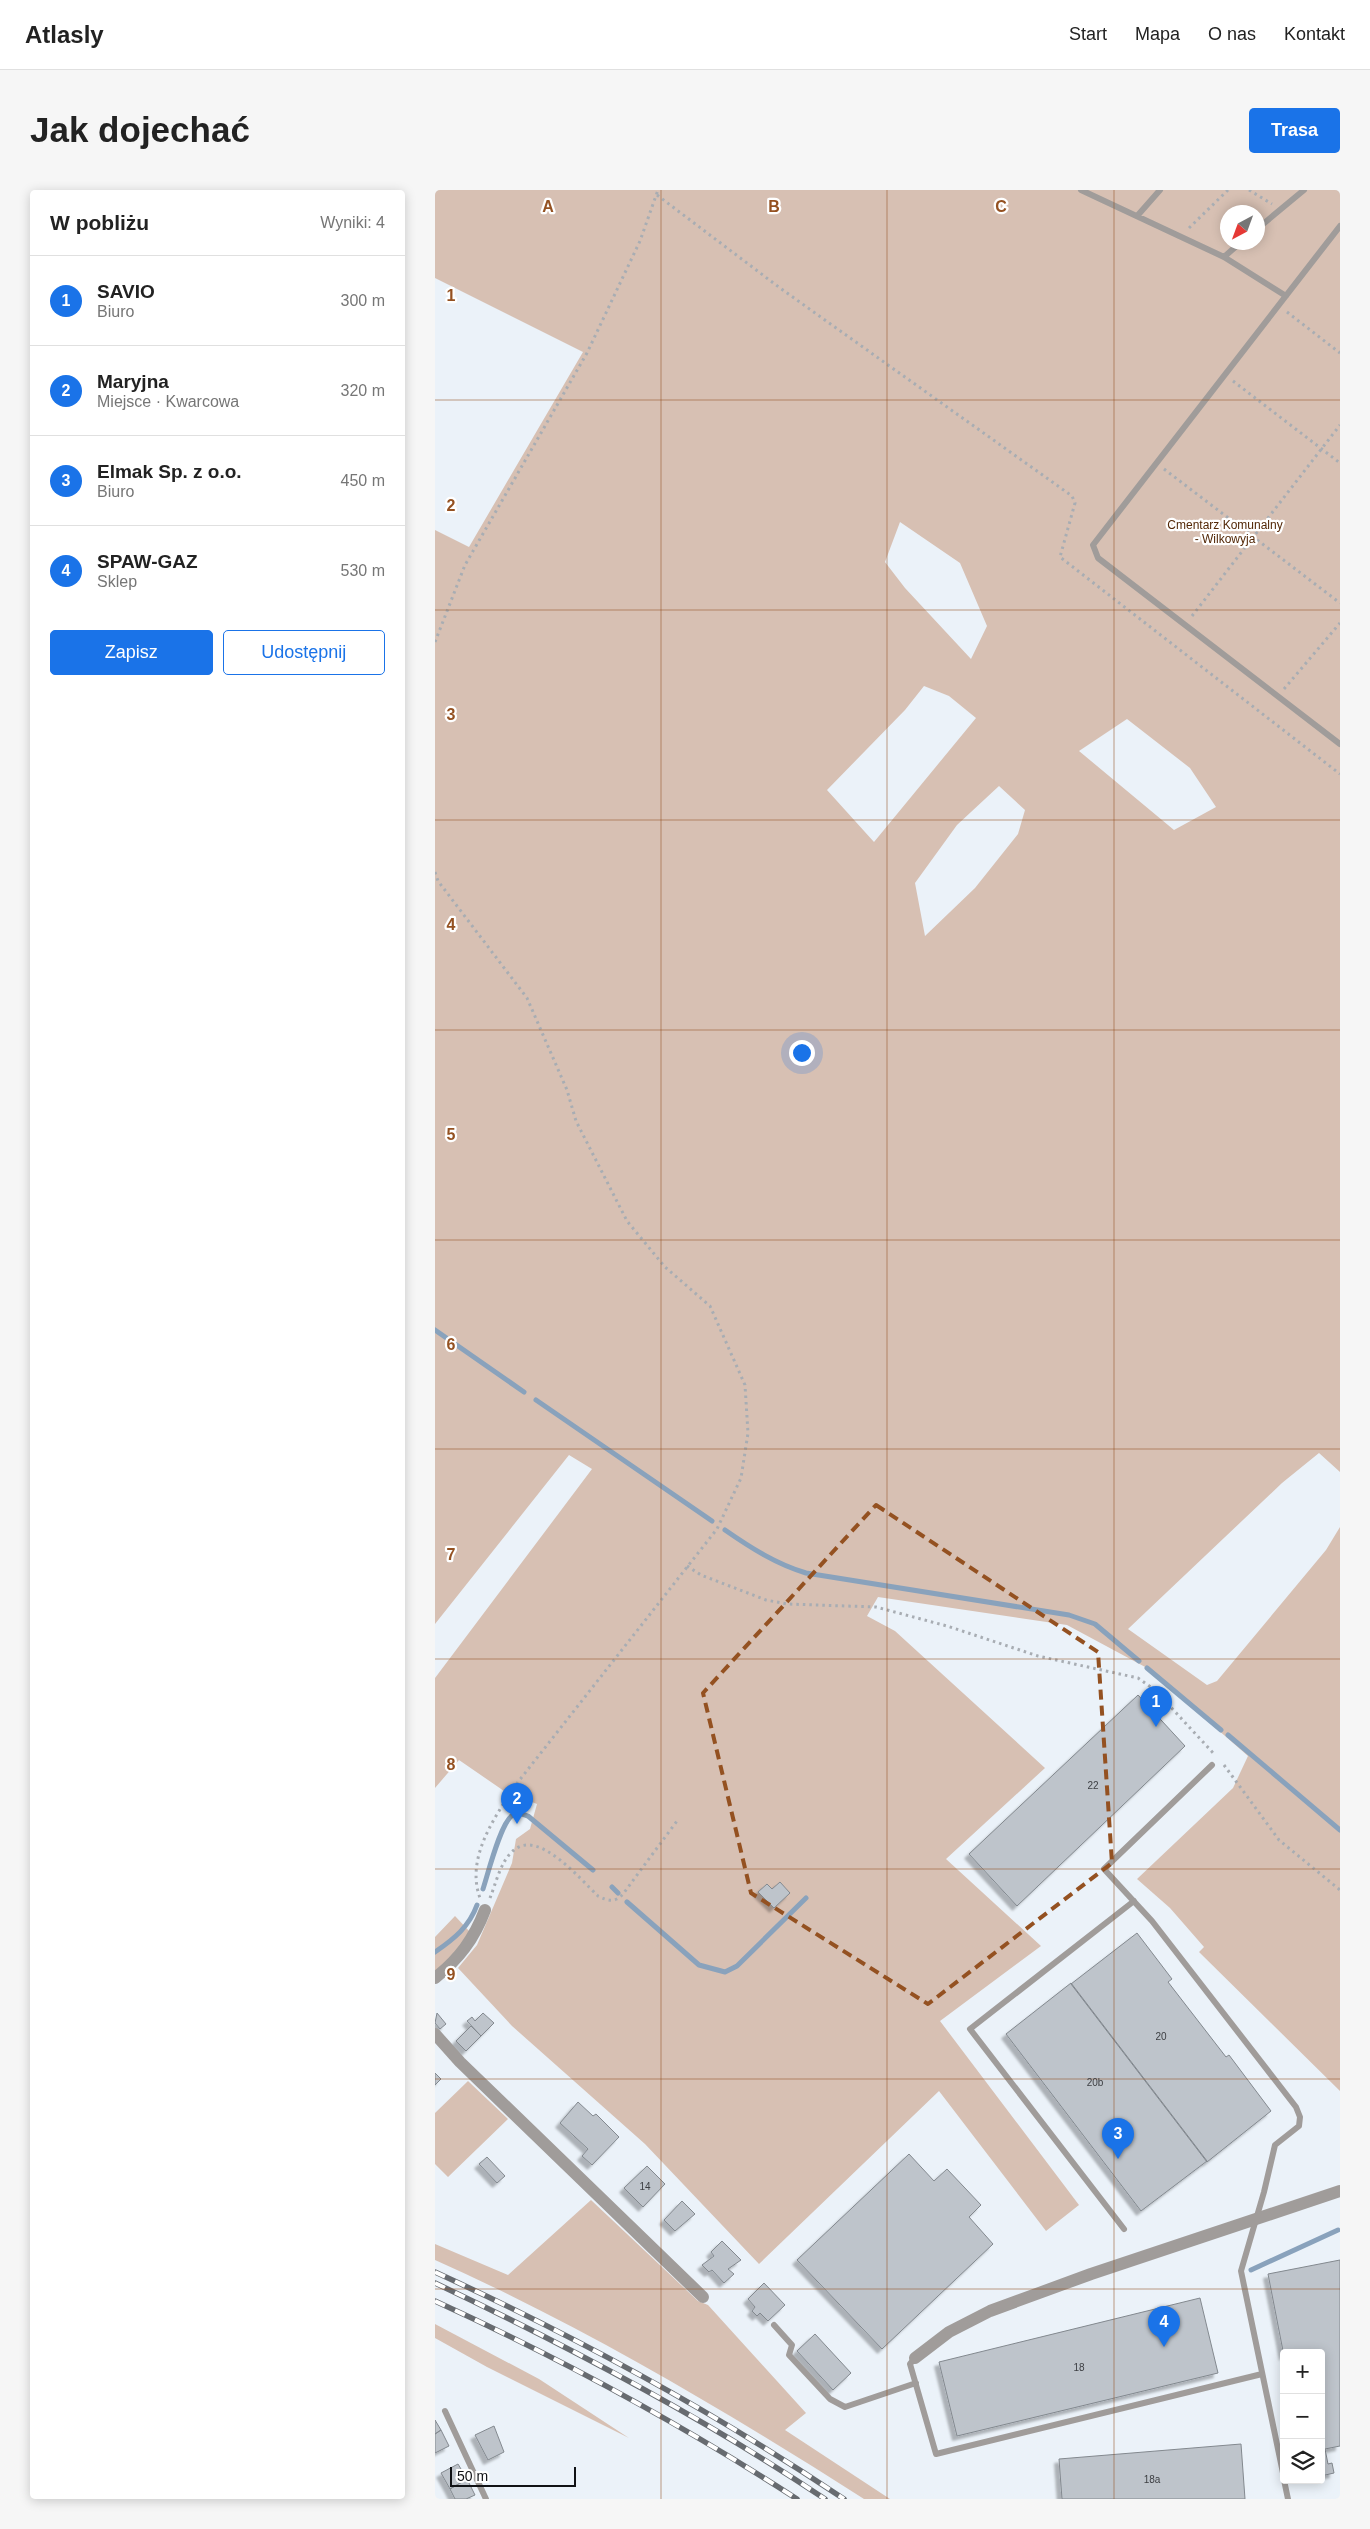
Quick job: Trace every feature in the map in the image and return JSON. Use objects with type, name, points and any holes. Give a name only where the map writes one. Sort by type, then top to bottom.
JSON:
[{"type":"street","points":[[435,1978],[453,1964],[473,1938],[485,1910]]},
{"type":"street","points":[[435,2034],[460,2062],[703,2298]]},
{"type":"street","points":[[915,2358],[949,2332],[989,2312],[1091,2274],[1340,2191]]},
{"type":"lane","points":[[1081,190],[1139,215],[1224,257],[1286,296]]},
{"type":"lane","points":[[1139,215],[1160,190]]},
{"type":"lane","points":[[1265,222],[1304,190]]},
{"type":"lane","points":[[1340,226],[1098,536],[1093,549],[1099,558],[1340,744]]},
{"type":"lane","points":[[1224,257],[1232,250]]},
{"type":"lane","points":[[1212,1765],[1104,1869],[1152,1921],[1298,2112],[1299,2126],[1275,2145],[1241,2271],[1280,2460]]},
{"type":"lane","points":[[1124,2229],[970,2029],[1133,1901]]},
{"type":"lane","points":[[774,2326],[792,2345],[789,2356],[830,2399],[845,2407],[916,2383]]},
{"type":"lane","points":[[915,2358],[910,2364],[935,2454],[1262,2374]]},
{"type":"lane","points":[[445,2411],[485,2499]]},
{"type":"lane","points":[[1285,2484],[1288,2499]]},
{"type":"path","points":[[435,642],[465,565],[587,353],[640,242],[658,190]]},
{"type":"path","points":[[1181,235],[1228,190]]},
{"type":"path","points":[[1249,190],[1281,209]]},
{"type":"path","points":[[657,195],[780,288],[1072,496],[1075,504],[1060,557],[1340,774]]},
{"type":"path","points":[[1279,305],[1340,353]]},
{"type":"path","points":[[1224,375],[1340,463]]},
{"type":"path","points":[[1185,624],[1340,425]]},
{"type":"path","points":[[1156,462],[1340,603]]},
{"type":"path","points":[[1278,696],[1340,623]]},
{"type":"path","points":[[435,872],[438,881],[527,998],[567,1090],[576,1121],[627,1221],[665,1267],[710,1306],[745,1385],[749,1433],[741,1478],[717,1528],[518,1782],[497,1813],[475,1868],[477,1889],[485,1910]]},
{"type":"path","points":[[687,1566],[710,1579],[766,1600],[787,1604],[876,1608],[947,1626],[1038,1656],[1138,1678],[1155,1690],[1219,1759],[1279,1840],[1340,1890]]},
{"type":"path","points":[[485,1910],[508,1856],[513,1850],[524,1845],[533,1845],[549,1851],[598,1896],[608,1901],[614,1901],[623,1894],[677,1821]]},
{"type":"highlighted area","points":[[876,1505],[1098,1652],[1112,1863],[928,2004],[751,1893],[703,1693]]},
{"type":"green space","name":"Cmentarz Komunalny - Wilkowyja","points":[[435,190],[1340,190],[1340,1472],[1319,1453],[1282,1483],[1128,1629],[1207,1685],[1217,1681],[1326,1550],[1340,1527],[1340,2091],[1199,1952],[1204,1947],[1170,1908],[1137,1879],[1233,1788],[1248,1756],[1147,1668],[1067,1625],[878,1597],[867,1616],[895,1631],[1045,1768],[946,1859],[1041,1946],[940,2021],[1079,2205],[1046,2231],[939,2091],[759,2264],[645,2144],[512,2026],[458,1968],[477,1945],[512,1863],[516,1839],[530,1829],[537,1804],[504,1791],[459,1760],[435,1788],[435,1678],[592,1469],[569,1455],[435,1624],[435,530],[469,547],[583,352],[435,278]],"holes":[[[900,522],[960,563],[987,626],[971,659],[905,588],[885,562]],[[924,686],[949,696],[976,718],[874,842],[827,790],[905,710]],[[1127,719],[1190,768],[1216,807],[1174,830],[1079,751]],[[999,786],[1025,810],[1018,834],[975,888],[925,936],[915,883],[957,825]]]},
{"type":"green space","points":[[455,1916],[470,1932],[470,1937],[435,1973],[435,1937]]},
{"type":"green space","points":[[468,2081],[508,2119],[448,2177],[435,2164],[435,2113]]},
{"type":"green space","points":[[591,2200],[698,2301],[708,2305],[806,2413],[785,2430],[890,2499],[864,2499],[760,2434],[654,2372],[546,2313],[435,2260],[435,2244],[508,2275]]},
{"type":"green space","points":[[435,2324],[539,2379],[629,2438],[487,2367],[435,2338]]},
{"type":"building","points":[[1138,1695],[1185,1746],[1017,1906],[969,1854]]},
{"type":"building","points":[[780,1882],[790,1893],[774,1908],[758,1892],[767,1884],[772,1889]]},
{"type":"building","points":[[1137,1933],[1172,1979],[1168,1982],[1226,2057],[1229,2055],[1271,2111],[1207,2162],[1071,1984]]},
{"type":"building","points":[[1071,1983],[1207,2161],[1141,2211],[1006,2034]]},
{"type":"building","points":[[437,2013],[446,2024],[440,2029],[435,2023]]},
{"type":"building","points":[[483,2013],[494,2023],[481,2036],[467,2021],[472,2017],[475,2021]]},
{"type":"building","points":[[471,2026],[481,2036],[466,2051],[456,2041]]},
{"type":"building","points":[[435,2073],[441,2079],[435,2085]]},
{"type":"building","points":[[578,2102],[593,2116],[596,2114],[619,2137],[592,2165],[582,2156],[588,2149],[560,2123]]},
{"type":"building","points":[[909,2154],[934,2181],[947,2169],[981,2205],[969,2217],[993,2244],[882,2349],[797,2260]]},
{"type":"building","points":[[487,2157],[505,2176],[497,2183],[479,2164]]},
{"type":"building","points":[[647,2166],[665,2184],[643,2207],[624,2188]]},
{"type":"building","points":[[682,2201],[695,2214],[675,2231],[664,2220]]},
{"type":"building","points":[[722,2241],[741,2260],[728,2269],[734,2274],[724,2283],[712,2270],[709,2272],[702,2265],[714,2256],[711,2252]]},
{"type":"building","points":[[1340,2260],[1340,2446],[1325,2449],[1325,2349],[1283,2349],[1268,2274]]},
{"type":"building","points":[[764,2283],[785,2305],[768,2321],[760,2313],[757,2316],[752,2311],[755,2307],[748,2299]]},
{"type":"building","points":[[1200,2298],[1218,2373],[957,2436],[939,2362]]},
{"type":"building","points":[[815,2334],[851,2373],[833,2390],[797,2351]]},
{"type":"building","points":[[435,2420],[441,2430],[435,2434]]},
{"type":"building","points":[[494,2426],[504,2452],[488,2460],[475,2435]]},
{"type":"building","points":[[441,2430],[449,2446],[435,2453],[435,2434]]},
{"type":"building","points":[[1241,2444],[1245,2499],[1062,2499],[1059,2459]]},
{"type":"building","points":[[1325,2449],[1328,2464],[1332,2463],[1334,2473],[1325,2475]]},
{"type":"building","points":[[458,2464],[467,2479],[450,2489],[441,2473]]},
{"type":"building","points":[[467,2479],[475,2495],[466,2499],[455,2499],[450,2489]]},
{"type":"waterway","points":[[435,1330],[524,1392]]},
{"type":"waterway","points":[[536,1400],[712,1521]]},
{"type":"waterway","points":[[725,1530],[764,1555],[806,1573],[1069,1615],[1095,1624],[1139,1661]]},
{"type":"waterway","points":[[1147,1668],[1221,1730]]},
{"type":"waterway","points":[[1228,1735],[1340,1830]]},
{"type":"waterway","points":[[483,1889],[504,1827],[508,1819],[517,1814],[528,1816],[593,1870]]},
{"type":"waterway","points":[[612,1887],[618,1893]]},
{"type":"waterway","points":[[627,1902],[699,1965],[725,1972],[737,1966],[806,1898]]},
{"type":"waterway","points":[[435,1952],[460,1932],[470,1920],[477,1905]]},
{"type":"waterway","points":[[1251,2270],[1338,2230]]},
{"type":"railway","points":[[435,2272],[593,2349],[644,2377],[745,2436],[844,2499]]},
{"type":"railway","points":[[435,2283],[535,2332],[683,2411],[825,2499]]},
{"type":"railway","points":[[435,2301],[528,2345],[619,2393],[709,2444],[797,2499]]},
{"type":"place","name":"SAVIO","points":[[1156,1727]]},
{"type":"place","name":"Maryjna","points":[[517,1824]]},
{"type":"place","name":"Elmak Sp. z o.o.","points":[[1118,2159]]},
{"type":"place","name":"SPAW-GAZ","points":[[1164,2347]]}]
